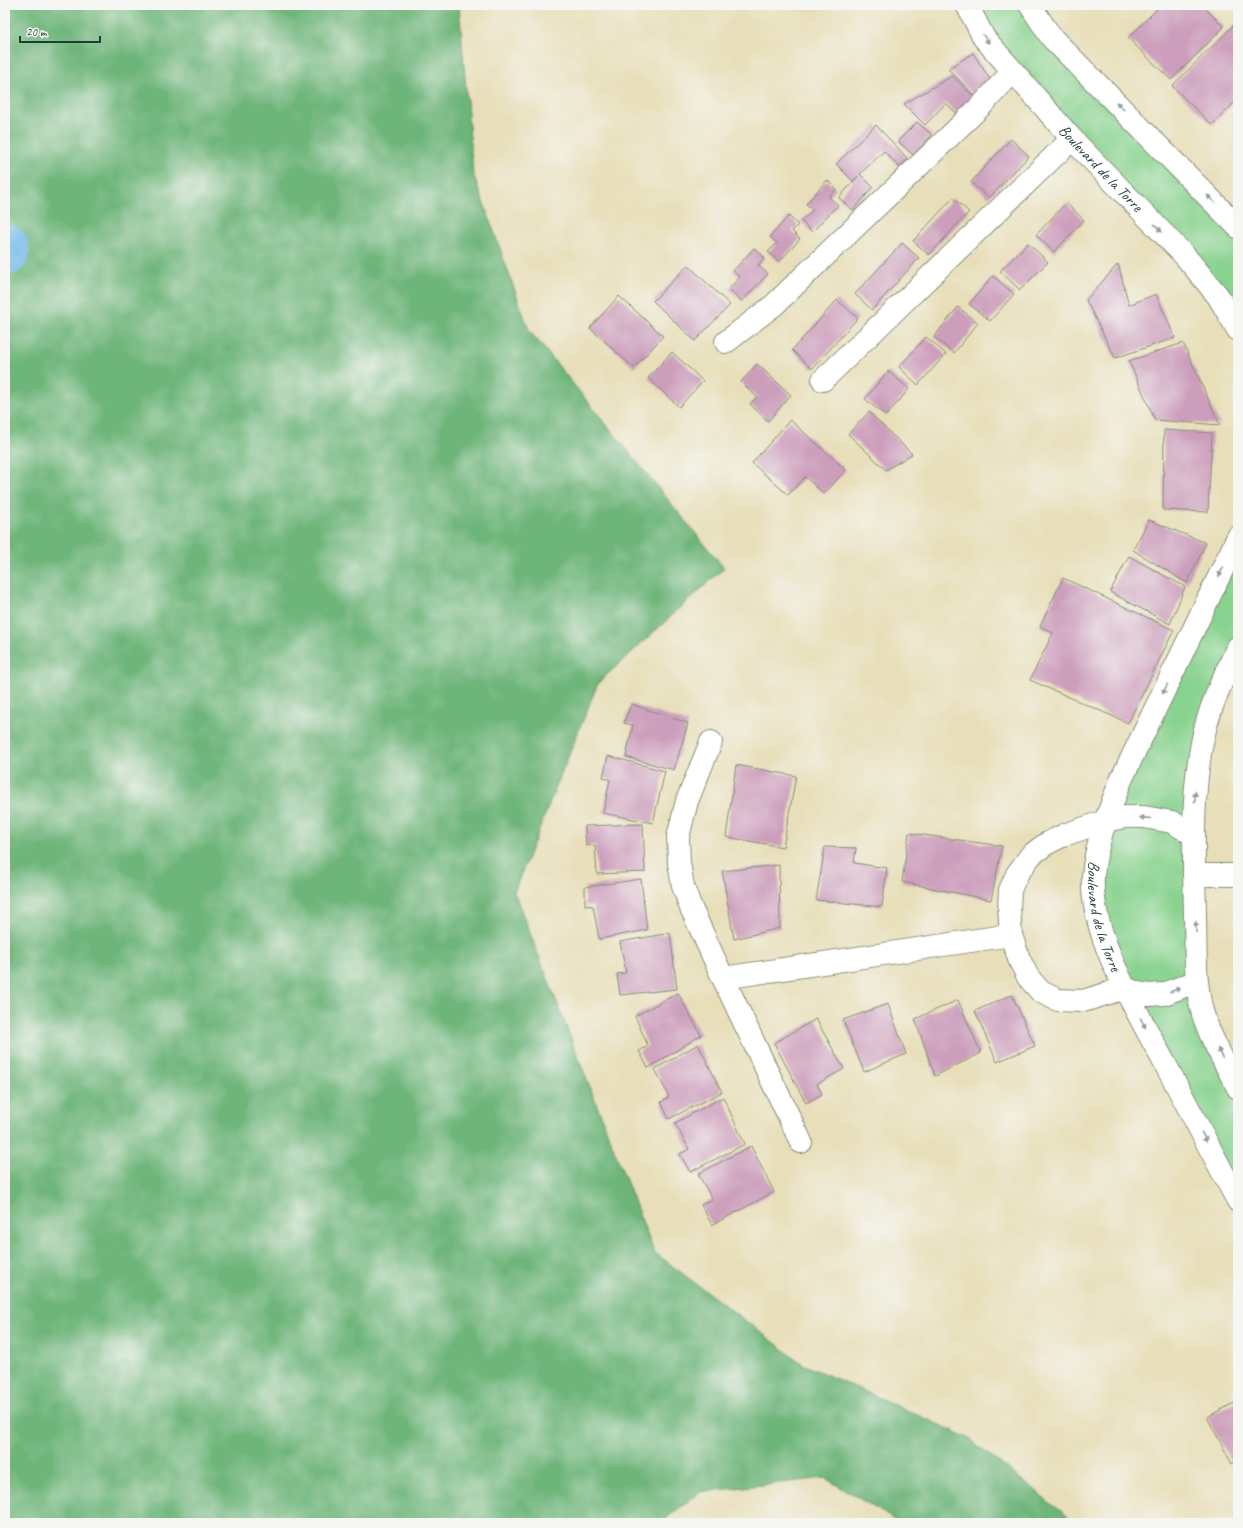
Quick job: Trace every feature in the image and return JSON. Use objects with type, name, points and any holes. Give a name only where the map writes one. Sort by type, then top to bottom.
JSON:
[{"type":"street","name":"Boulevard de la Torre","points":[[967,5],[984,38],[1072,139],[1185,256],[1218,296],[1238,330]]},
{"type":"street","points":[[1030,5],[1051,37],[1238,227]]},
{"type":"street","points":[[726,342],[774,305],[983,104],[1013,71]]},
{"type":"street","points":[[824,380],[1072,139]]},
{"type":"street","name":"Boulevard de la Torre","points":[[1238,537],[1121,780],[1105,821],[1097,847],[1093,876],[1096,912],[1106,946],[1125,988],[1238,1201]]},
{"type":"street","points":[[1238,647],[1213,704],[1202,742],[1196,781],[1194,835],[1197,981],[1202,1011],[1212,1037],[1238,1088]]},
{"type":"street","points":[[711,742],[686,801],[678,837],[679,863],[684,886],[691,908],[801,1142]]},
{"type":"street","points":[[1194,835],[1172,822],[1144,817],[1125,817],[1105,821],[1064,835],[1046,844],[1032,855],[1017,874],[1010,890],[1009,908],[1011,935],[1019,958],[1028,977],[1041,992],[1058,1000],[1083,1001],[1125,988],[1149,996],[1164,994],[1197,981]]},
{"type":"street","points":[[1194,875],[1238,875]]},
{"type":"street","points":[[723,978],[1011,935]]},
{"type":"green space","points":[[5,5],[459,5],[473,173],[529,330],[724,568],[598,683],[514,892],[654,1252],[803,1364],[967,1437],[1076,1523],[900,1523],[825,1478],[700,1492],[660,1523],[5,1523]]},
{"type":"green space","points":[[967,5],[1030,5],[1238,227],[1238,330]]},
{"type":"green space","points":[[1238,537],[1238,647],[1202,742],[1197,981],[1238,1088],[1238,1201],[1096,912],[1121,780]]},
{"type":"building","points":[[1161,5],[1202,5],[1224,27],[1171,80],[1128,38]]},
{"type":"building","points":[[1238,21],[1238,99],[1212,125],[1172,86]]},
{"type":"building","points":[[973,53],[993,84],[977,98],[948,69]]},
{"type":"building","points":[[952,76],[976,99],[959,116],[946,103],[925,125],[904,104]]},
{"type":"building","points":[[917,122],[932,135],[913,155],[898,141]]},
{"type":"building","points":[[876,125],[908,159],[899,167],[884,151],[860,174],[873,187],[853,210],[839,198],[858,176],[853,181],[836,164]]},
{"type":"building","points":[[1011,139],[1029,156],[989,198],[971,182]]},
{"type":"building","points":[[827,180],[836,189],[829,197],[838,205],[812,232],[801,221],[813,210],[806,204]]},
{"type":"building","points":[[953,198],[969,212],[929,255],[913,241]]},
{"type":"building","points":[[1066,203],[1084,220],[1054,252],[1036,235]]},
{"type":"building","points":[[789,216],[798,225],[792,231],[800,239],[779,262],[768,252],[777,243],[770,237]]},
{"type":"building","points":[[902,243],[919,258],[872,310],[855,294]]},
{"type":"building","points":[[1028,243],[1048,262],[1020,290],[1000,271]]},
{"type":"building","points":[[754,248],[765,258],[758,265],[768,274],[742,301],[729,289],[740,277],[733,271]]},
{"type":"building","points":[[1118,264],[1129,305],[1156,294],[1175,338],[1115,358],[1086,300]]},
{"type":"building","points":[[688,265],[730,305],[695,341],[653,301]]},
{"type":"building","points":[[993,276],[1014,294],[990,321],[969,304]]},
{"type":"building","points":[[619,296],[663,336],[634,368],[590,328]]},
{"type":"building","points":[[837,300],[858,318],[812,369],[792,350]]},
{"type":"building","points":[[958,307],[978,323],[954,353],[934,337]]},
{"type":"building","points":[[926,337],[946,354],[918,385],[899,367]]},
{"type":"building","points":[[1183,343],[1220,425],[1155,420],[1129,361]]},
{"type":"building","points":[[672,352],[703,381],[679,407],[648,378]]},
{"type":"building","points":[[757,364],[791,395],[768,421],[750,404],[757,397],[741,382]]},
{"type":"building","points":[[888,371],[909,389],[886,416],[865,399]]},
{"type":"building","points":[[869,412],[912,454],[886,470],[848,434]]},
{"type":"building","points":[[790,420],[846,470],[824,494],[805,477],[788,495],[752,463]]},
{"type":"building","points":[[1164,430],[1212,433],[1208,512],[1163,510]]},
{"type":"building","points":[[1149,520],[1206,543],[1187,583],[1133,550]]},
{"type":"building","points":[[1129,556],[1185,587],[1170,624],[1110,592]]},
{"type":"building","points":[[1063,578],[1174,630],[1128,723],[1030,680],[1053,633],[1040,626]]},
{"type":"building","points":[[631,704],[688,723],[674,770],[626,757],[633,725],[624,723]]},
{"type":"building","points":[[608,756],[665,771],[653,823],[603,813],[610,780],[603,777]]},
{"type":"building","points":[[736,765],[796,776],[783,847],[726,837]]},
{"type":"building","points":[[643,824],[645,872],[597,874],[595,845],[586,846],[585,826]]},
{"type":"building","points":[[909,833],[1002,846],[991,900],[902,882]]},
{"type":"building","points":[[825,847],[856,848],[854,863],[887,868],[882,907],[816,900]]},
{"type":"building","points":[[779,865],[780,928],[734,939],[722,871]]},
{"type":"building","points":[[641,879],[647,930],[599,939],[593,906],[585,905],[585,887]]},
{"type":"building","points":[[670,933],[677,989],[620,995],[617,974],[626,973],[620,942]]},
{"type":"building","points":[[678,993],[701,1035],[648,1068],[639,1051],[648,1046],[635,1016]]},
{"type":"building","points":[[1012,995],[1035,1046],[997,1062],[975,1011]]},
{"type":"building","points":[[958,1000],[981,1053],[935,1076],[915,1019]]},
{"type":"building","points":[[888,1004],[906,1054],[864,1072],[843,1020]]},
{"type":"building","points":[[816,1019],[844,1069],[817,1084],[822,1094],[806,1103],[774,1043]]},
{"type":"building","points":[[698,1044],[722,1092],[669,1119],[661,1102],[669,1097],[655,1069]]},
{"type":"building","points":[[723,1097],[745,1144],[690,1172],[680,1154],[689,1149],[675,1123]]},
{"type":"building","points":[[751,1146],[774,1192],[712,1225],[701,1205],[712,1199],[698,1174]]},
{"type":"building","points":[[1238,1401],[1238,1460],[1232,1464],[1207,1417]]}]
